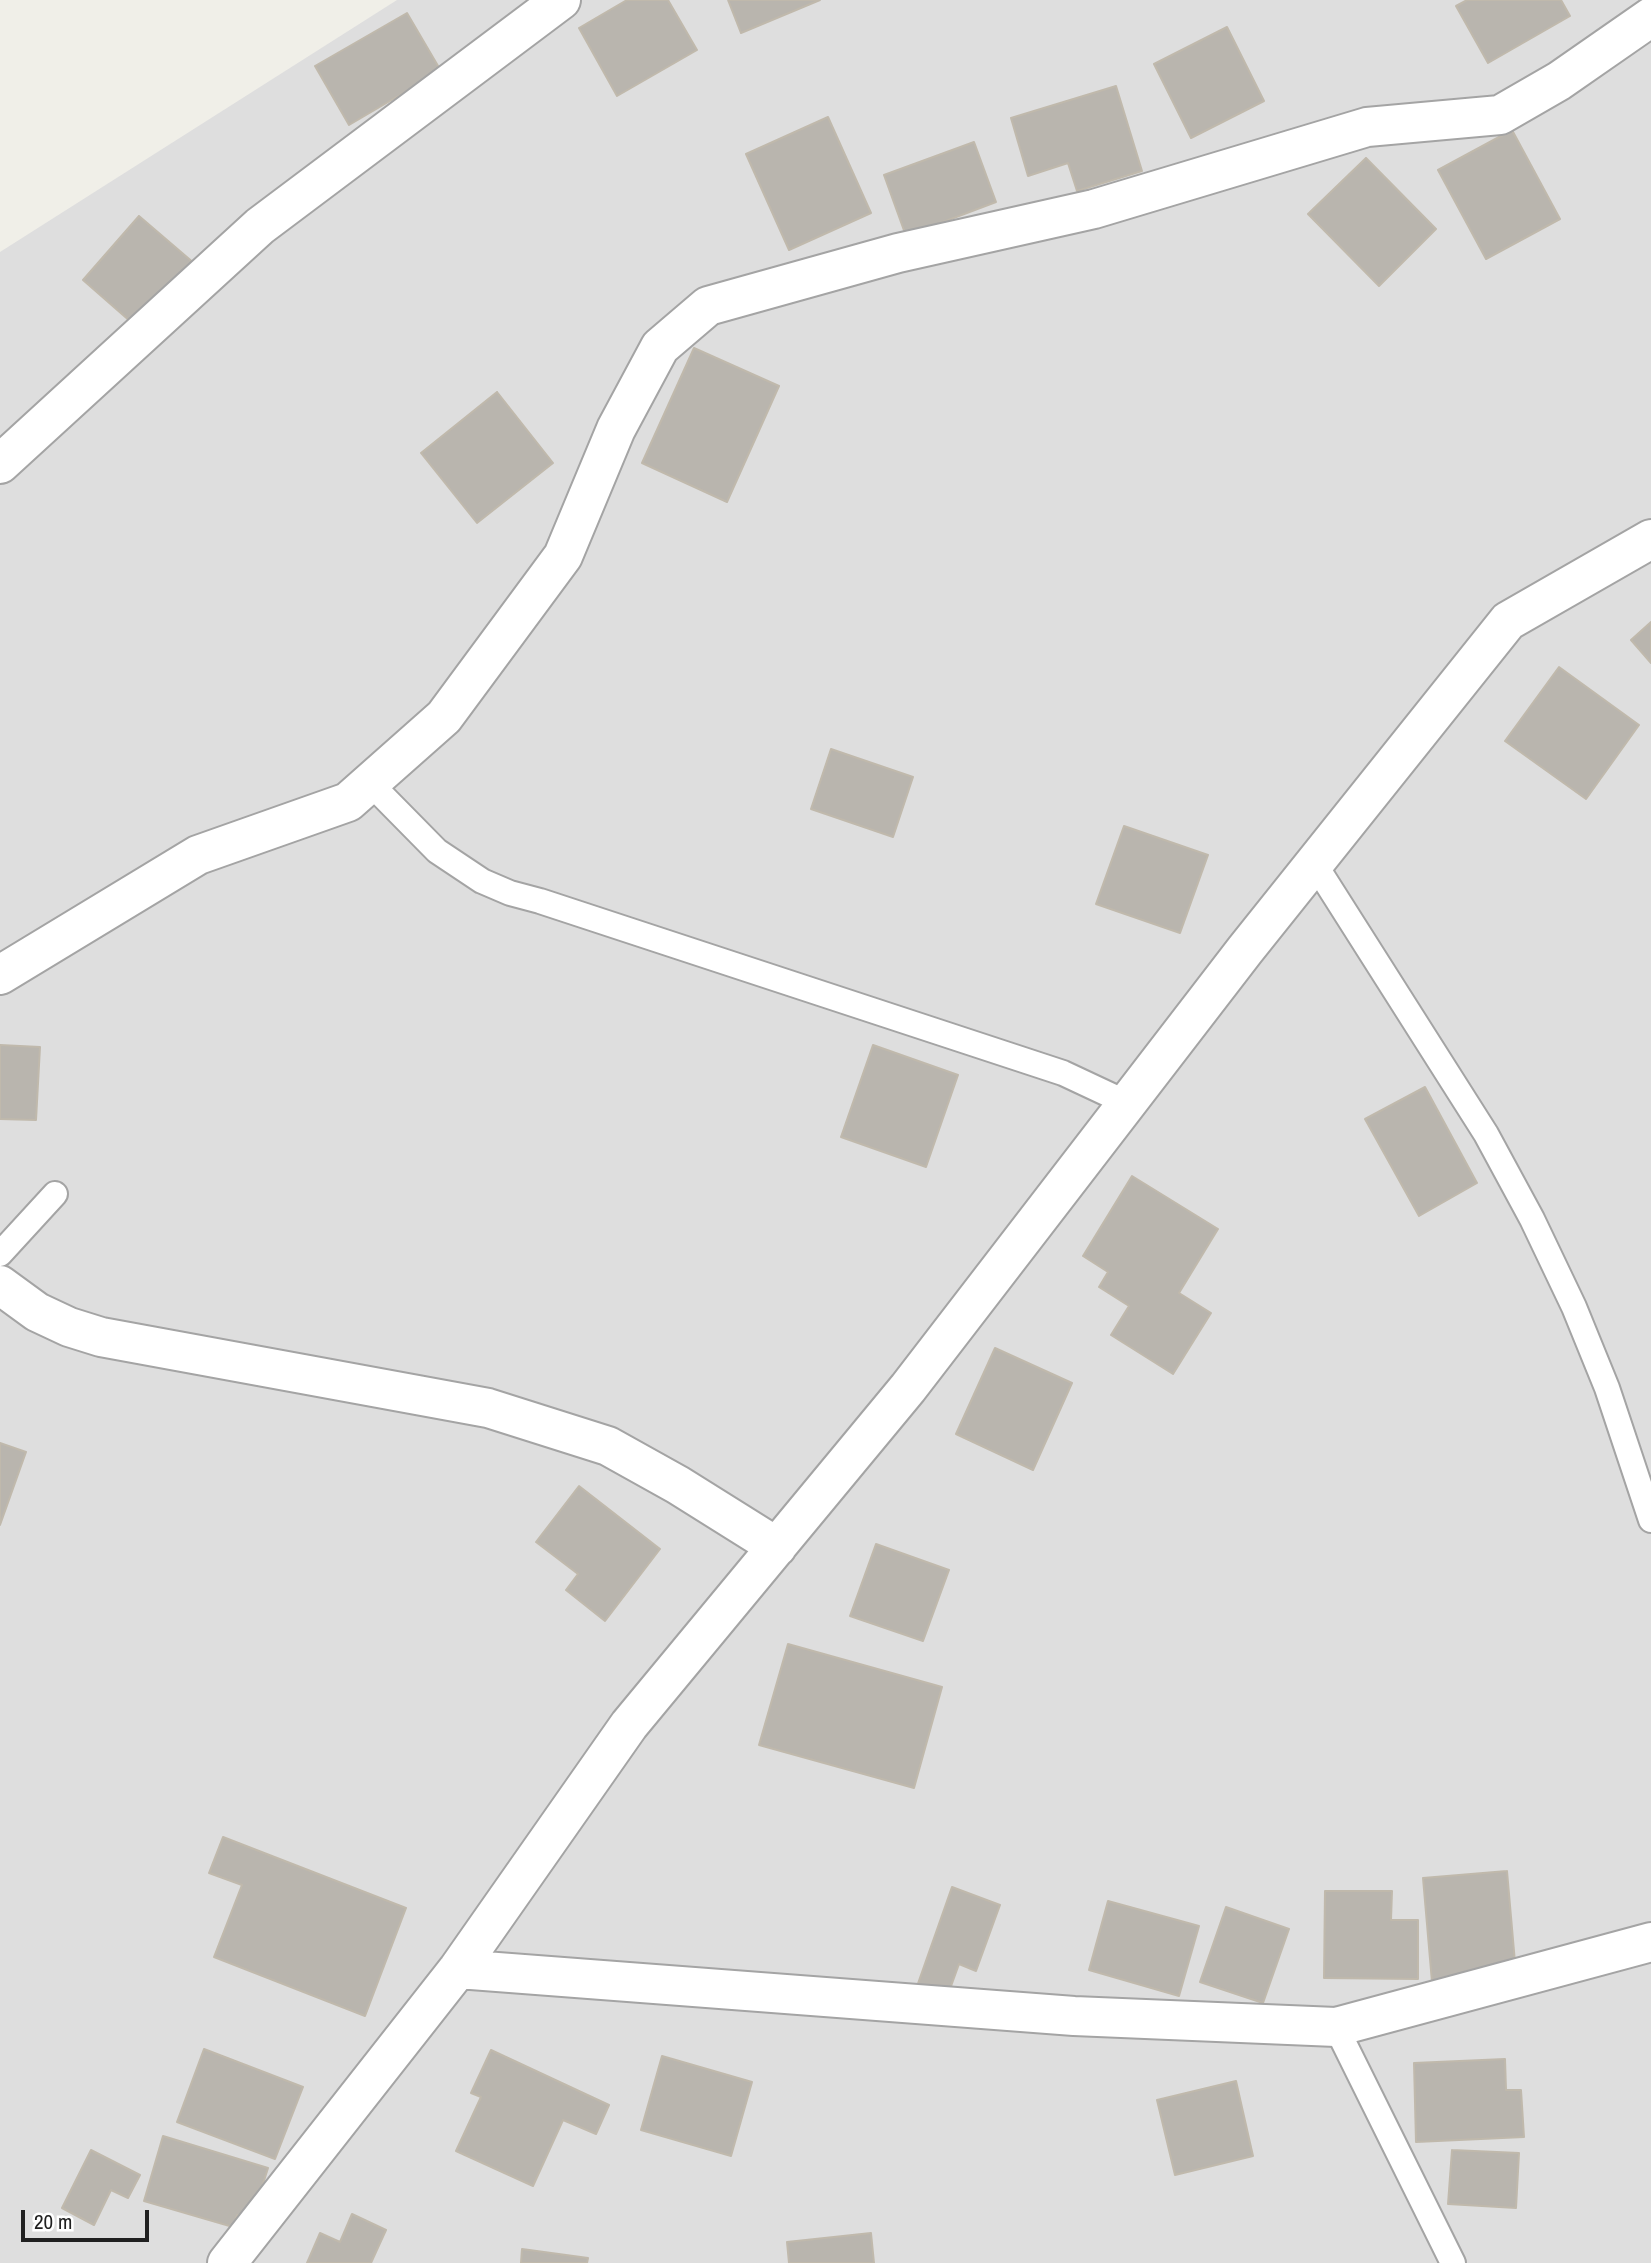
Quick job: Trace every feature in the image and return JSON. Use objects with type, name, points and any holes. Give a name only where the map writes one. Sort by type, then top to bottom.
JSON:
[{"type":"street","points":[[0,464],[260,226],[561,0]]},
{"type":"street","points":[[0,975],[198,855],[348,802],[444,718],[563,556],[616,429],[660,347],[708,306],[898,253],[1094,209],[1367,127],[1500,115],[1559,81],[1651,18]]},
{"type":"street","points":[[227,2263],[458,1969],[629,1725],[908,1388],[1314,863],[1508,621],[1651,539]]},
{"type":"street","points":[[0,1285],[37,1312],[69,1327],[101,1337],[488,1408],[608,1446],[678,1485],[777,1547]]},
{"type":"street","points":[[458,1969],[1074,2016],[1336,2026],[1651,1942]]},
{"type":"lane","points":[[370,783],[438,851],[482,881],[510,893],[1063,1073],[1127,1103]]},
{"type":"lane","points":[[1314,863],[1486,1133],[1532,1219],[1574,1307],[1607,1388],[1651,1520]]},
{"type":"lane","points":[[0,1254],[55,1195]]},
{"type":"lane","points":[[1336,2026],[1453,2263]]},
{"type":"shaded area","points":[[397,0],[1651,0],[1651,2263],[0,2263],[0,252]]},
{"type":"building","points":[[627,0],[668,0],[697,50],[617,96],[579,28]]},
{"type":"building","points":[[728,0],[820,0],[741,33]]},
{"type":"building","points":[[1467,0],[1561,0],[1570,16],[1488,63],[1456,6]]},
{"type":"building","points":[[407,13],[441,71],[349,125],[315,66]]},
{"type":"building","points":[[1227,27],[1264,101],[1191,138],[1154,64]]},
{"type":"building","points":[[1116,86],[1142,171],[1077,191],[1068,163],[1028,176],[1011,118]]},
{"type":"building","points":[[828,117],[871,213],[789,250],[746,154]]},
{"type":"building","points":[[1512,130],[1560,219],[1486,259],[1438,170]]},
{"type":"building","points":[[974,142],[996,202],[906,236],[884,175]]},
{"type":"building","points":[[1366,158],[1436,229],[1379,286],[1308,214]]},
{"type":"building","points":[[139,216],[195,264],[139,329],[83,280]]},
{"type":"building","points":[[694,348],[779,386],[727,502],[642,463]]},
{"type":"building","points":[[497,392],[553,463],[477,523],[421,453]]},
{"type":"building","points":[[1651,622],[1651,663],[1631,640]]},
{"type":"building","points":[[1559,667],[1639,725],[1586,799],[1505,741]]},
{"type":"building","points":[[831,749],[913,777],[893,837],[811,809]]},
{"type":"building","points":[[1124,826],[1208,855],[1180,933],[1096,904]]},
{"type":"building","points":[[0,1045],[40,1047],[36,1120],[0,1119]]},
{"type":"building","points":[[873,1045],[958,1075],[926,1167],[841,1137]]},
{"type":"building","points":[[1425,1087],[1477,1183],[1419,1216],[1365,1119]]},
{"type":"building","points":[[1132,1176],[1218,1229],[1179,1293],[1211,1313],[1173,1374],[1111,1335],[1129,1306],[1099,1287],[1108,1272],[1083,1256]]},
{"type":"building","points":[[995,1348],[1072,1383],[1033,1470],[956,1434]]},
{"type":"building","points":[[0,1443],[26,1452],[0,1525]]},
{"type":"building","points":[[579,1486],[660,1549],[605,1621],[566,1590],[578,1574],[536,1542]]},
{"type":"building","points":[[876,1544],[949,1570],[923,1641],[850,1616]]},
{"type":"building","points":[[788,1644],[942,1687],[914,1788],[759,1745]]},
{"type":"building","points":[[223,1837],[406,1908],[365,2016],[214,1957],[242,1885],[209,1873]]},
{"type":"building","points":[[1507,1871],[1516,1974],[1432,1982],[1423,1878]]},
{"type":"building","points":[[952,1887],[1000,1905],[976,1971],[959,1964],[945,2003],[915,1992]]},
{"type":"building","points":[[1325,1891],[1392,1891],[1391,1920],[1418,1920],[1418,1979],[1324,1978]]},
{"type":"building","points":[[1108,1901],[1199,1926],[1179,1996],[1089,1970]]},
{"type":"building","points":[[1226,1907],[1289,1929],[1263,2003],[1200,1982]]},
{"type":"building","points":[[204,2049],[303,2087],[275,2159],[177,2122]]},
{"type":"building","points":[[491,2050],[609,2105],[596,2134],[563,2120],[533,2186],[456,2151],[481,2097],[471,2093]]},
{"type":"building","points":[[662,2056],[752,2082],[731,2156],[641,2130]]},
{"type":"building","points":[[1505,2059],[1506,2090],[1521,2090],[1524,2137],[1416,2142],[1414,2063]]},
{"type":"building","points":[[1236,2081],[1253,2156],[1175,2175],[1157,2100]]},
{"type":"building","points":[[163,2136],[268,2168],[252,2219],[237,2215],[233,2227],[144,2201]]},
{"type":"building","points":[[91,2150],[140,2175],[128,2198],[111,2190],[94,2225],[62,2208]]},
{"type":"building","points":[[1452,2150],[1519,2153],[1516,2208],[1448,2204]]},
{"type":"building","points":[[352,2214],[386,2230],[371,2263],[307,2263],[320,2233],[340,2242]]},
{"type":"building","points":[[871,2233],[874,2263],[789,2263],[787,2242]]},
{"type":"building","points":[[522,2249],[588,2258],[587,2263],[521,2263]]}]
